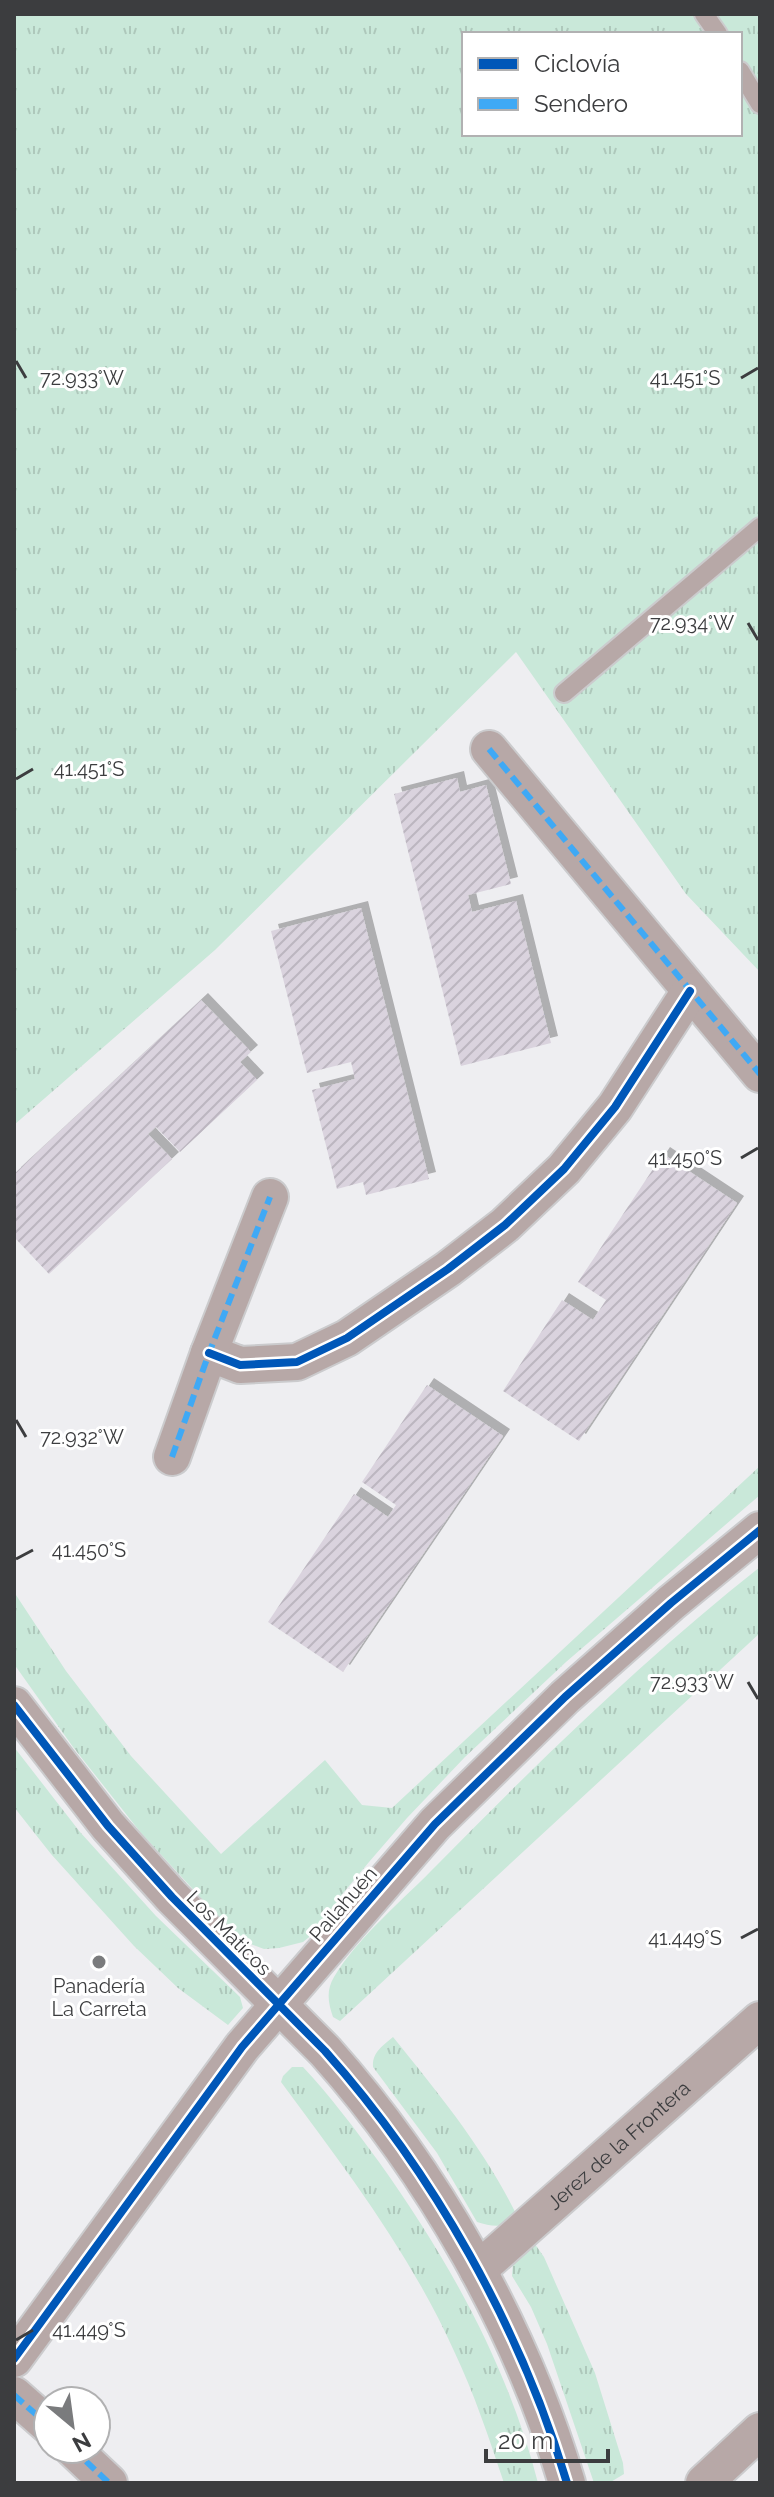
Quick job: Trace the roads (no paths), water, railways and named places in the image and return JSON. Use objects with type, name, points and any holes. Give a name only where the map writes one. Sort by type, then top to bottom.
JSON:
[{"type":"street","points":[[489,749],[760,1074]]},
{"type":"street","points":[[209,1353],[240,1365],[297,1362],[347,1338],[448,1269],[505,1225],[564,1169],[615,1107],[690,991]]},
{"type":"street","points":[[172,1457],[270,1197]]},
{"type":"street","name":"Pailahuén","points":[[14,2359],[242,2047],[435,1824],[499,1758],[671,1603],[760,1530]]},
{"type":"street","name":"Los Maticos","points":[[14,1705],[108,1826],[172,1897],[346,2074],[444,2212],[478,2270],[536,2392],[567,2483]]},
{"type":"street","name":"Jerez de la Frontera","points":[[478,2270],[760,2020]]},
{"type":"street","points":[[14,2395],[32,2411]]},
{"type":"street","points":[[704,2483],[760,2431]]},
{"type":"street","points":[[90,2465],[109,2483]]},
{"type":"lane","points":[[704,14],[717,32]]},
{"type":"lane","points":[[742,74],[760,104]]},
{"type":"lane","points":[[564,693],[760,527]]},
{"type":"place","name":"Panadería La Carreta","points":[[99,1962]]}]
